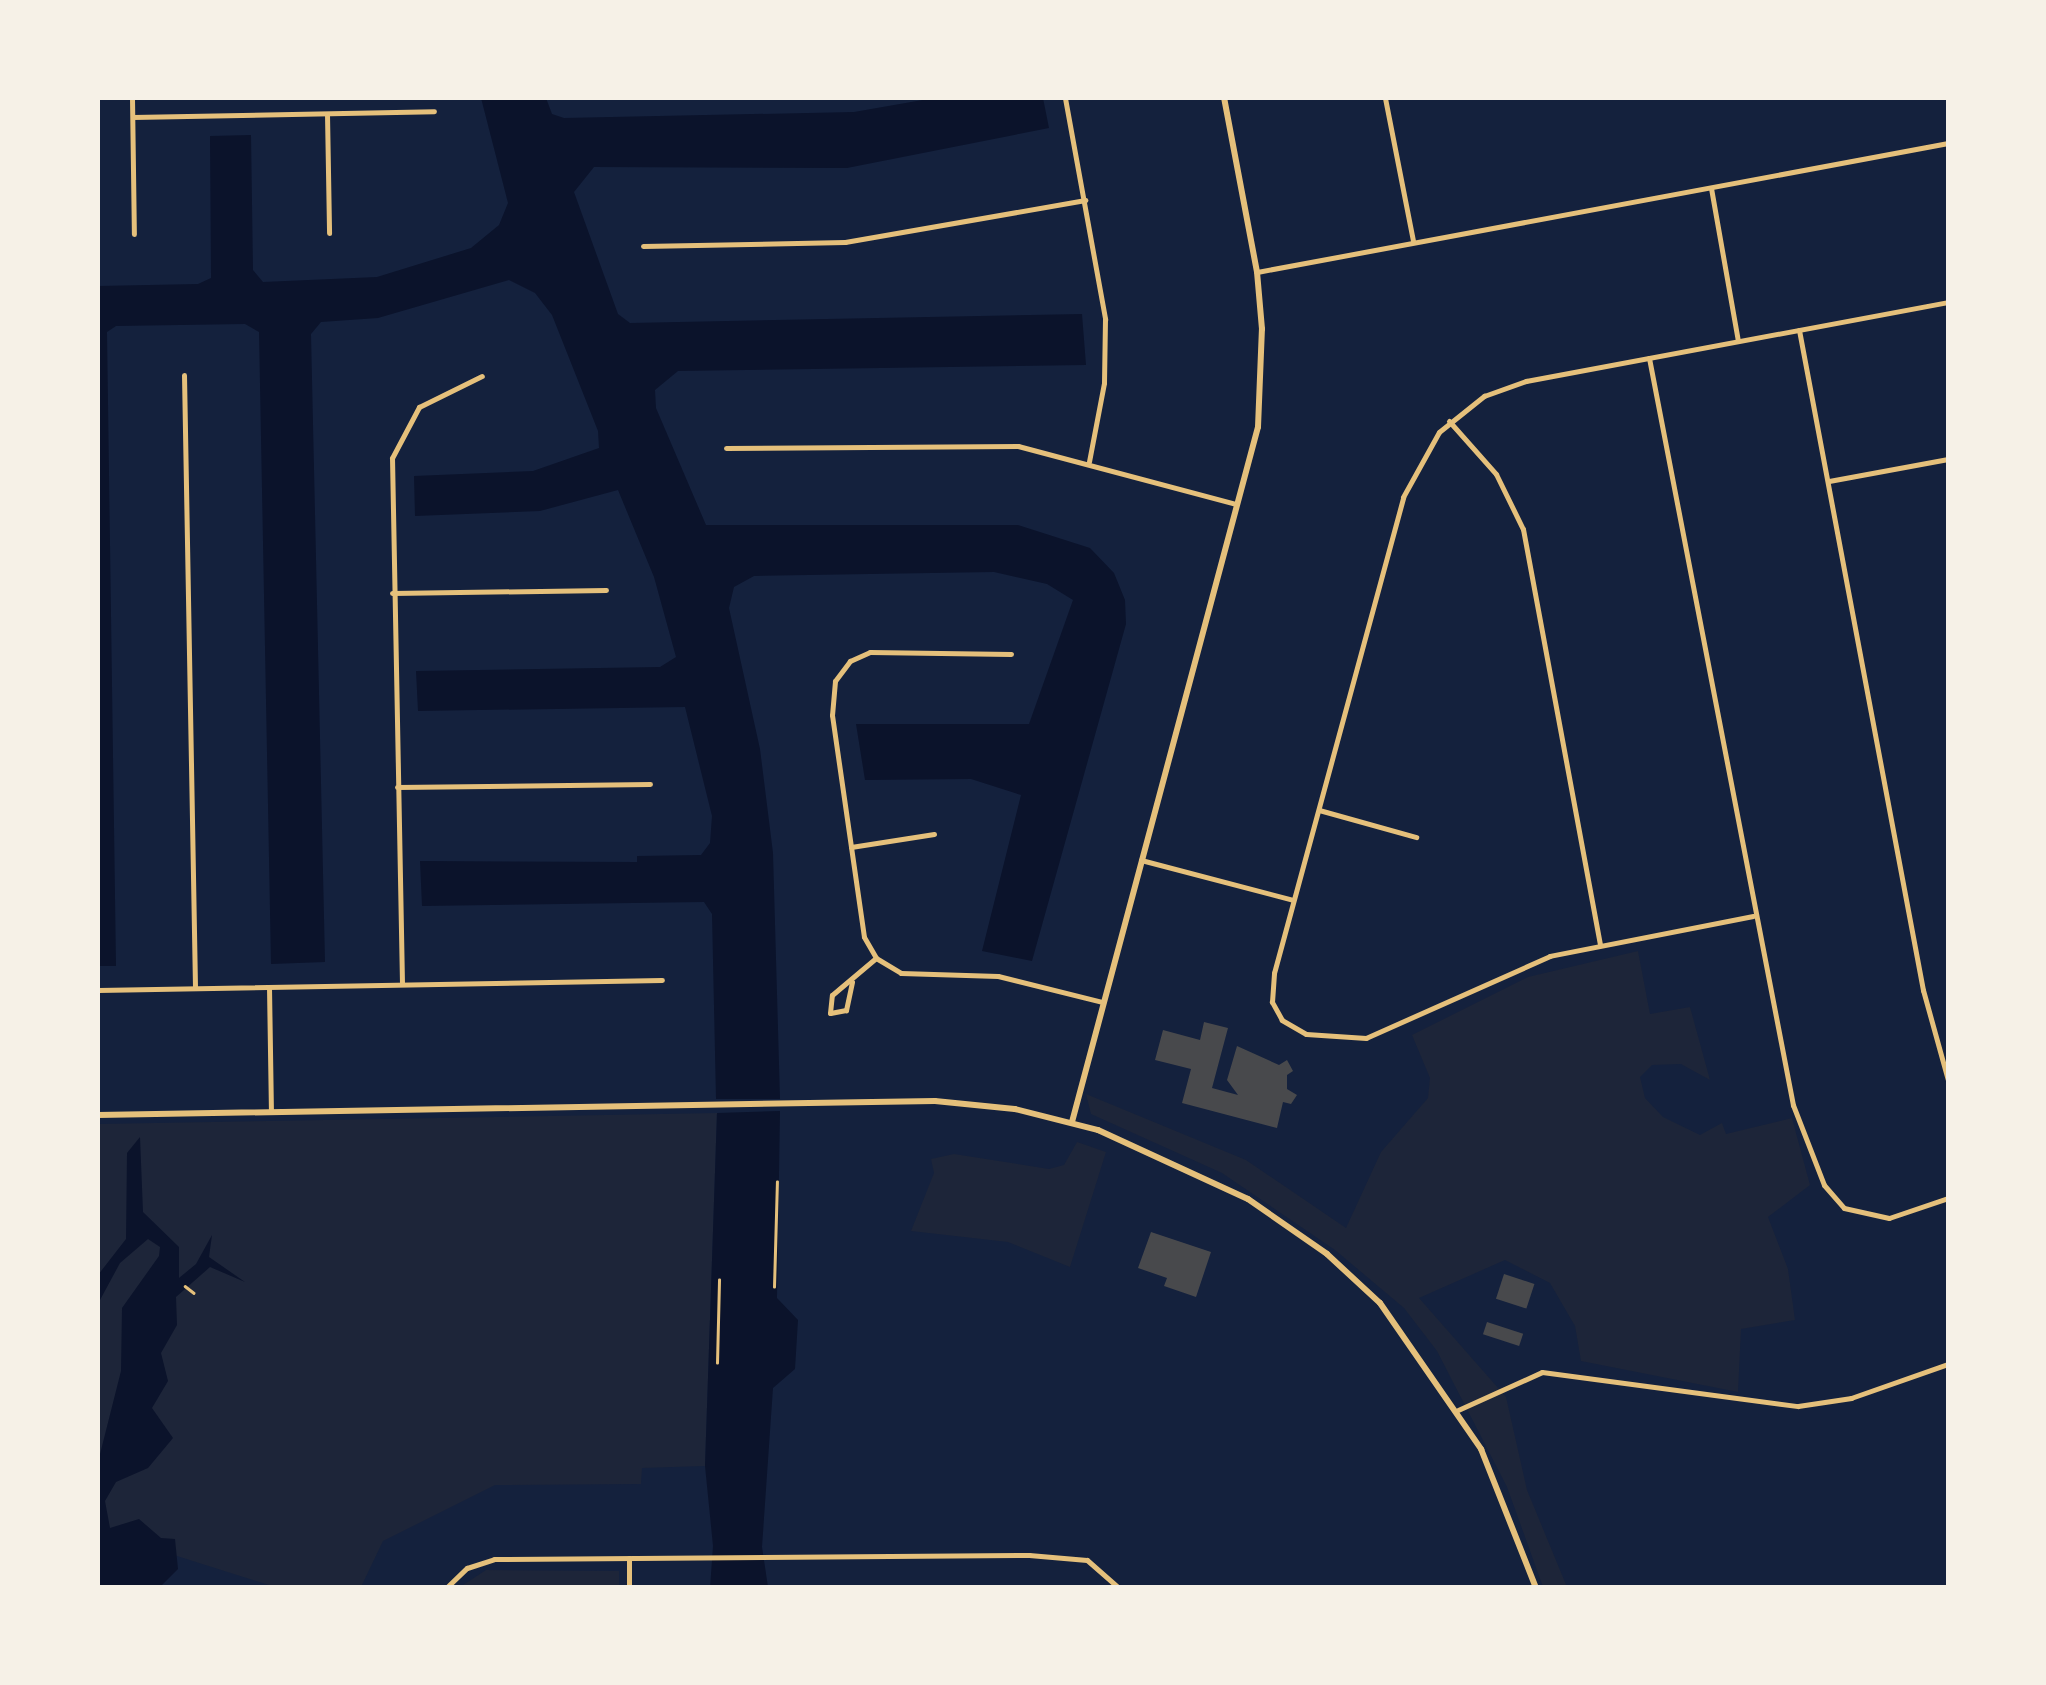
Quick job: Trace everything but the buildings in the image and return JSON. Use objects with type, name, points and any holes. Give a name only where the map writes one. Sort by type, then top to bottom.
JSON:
[{"type":"street","points":[[132,98],[134,234]]},
{"type":"street","points":[[1066,98],[1106,338],[1089,462]]},
{"type":"street","points":[[1072,1122],[1239,505],[1262,373],[1257,272],[1224,98]]},
{"type":"street","points":[[1385,98],[1413,240]]},
{"type":"street","points":[[133,117],[434,111]]},
{"type":"street","points":[[327,114],[329,233]]},
{"type":"street","points":[[1257,272],[1948,143]]},
{"type":"street","points":[[1710,188],[1738,341]]},
{"type":"street","points":[[643,246],[845,242],[1085,200]]},
{"type":"street","points":[[1753,916],[1600,944],[1512,969],[1382,1034],[1320,1038],[1287,1024],[1272,1002],[1293,900],[1406,487],[1423,452],[1449,422],[1502,388],[1948,302]]},
{"type":"street","points":[[1800,330],[1923,990],[1948,1080]]},
{"type":"street","points":[[1649,358],[1788,1088],[1830,1194],[1855,1214],[1879,1218],[1948,1198]]},
{"type":"street","points":[[184,375],[195,988]]},
{"type":"street","points":[[402,983],[392,594],[396,442],[420,407],[482,376]]},
{"type":"street","points":[[1449,422],[1496,474],[1522,529],[1600,944]]},
{"type":"street","points":[[726,448],[1006,445],[1089,462],[1239,505]]},
{"type":"street","points":[[1828,482],[1948,459]]},
{"type":"street","points":[[392,594],[606,590]]},
{"type":"street","points":[[1011,654],[880,651],[844,666],[831,706],[862,930],[876,958],[907,974],[998,976],[1102,1002]]},
{"type":"street","points":[[397,787],[650,784]]},
{"type":"street","points":[[1318,810],[1416,837]]},
{"type":"street","points":[[851,847],[934,834]]},
{"type":"street","points":[[1141,860],[1293,900]]},
{"type":"street","points":[[852,982],[846,1010],[830,1012],[832,995],[876,958]]},
{"type":"street","points":[[98,990],[662,980]]},
{"type":"street","points":[[269,987],[271,1112]]},
{"type":"street","points":[[98,1115],[962,1102],[1072,1122],[1183,1164],[1313,1244],[1402,1327],[1458,1410],[1501,1488],[1536,1588]]},
{"type":"street","points":[[1458,1410],[1542,1372],[1798,1406],[1851,1398],[1948,1364]]},
{"type":"street","points":[[446,1588],[467,1568],[494,1560],[1075,1557],[1096,1564],[1119,1588]]},
{"type":"street","points":[[629,1558],[629,1588]]},
{"type":"path","points":[[774,1287],[779,1222],[777,1182]]},
{"type":"path","points":[[716,1363],[719,1280]]},
{"type":"path","points":[[184,1286],[194,1293]]},
{"type":"shaded area","points":[[481,98],[546,98],[552,114],[564,118],[854,112],[934,98],[1043,98],[1049,128],[847,168],[594,167],[574,192],[618,314],[630,323],[1082,314],[1086,365],[678,371],[655,390],[656,408],[706,525],[1018,525],[1090,548],[1114,573],[1125,600],[1126,624],[1032,961],[982,951],[1021,795],[971,779],[865,780],[856,724],[1029,724],[1073,600],[1047,584],[994,572],[754,576],[734,587],[729,608],[760,749],[773,853],[780,1099],[716,1099],[712,914],[704,902],[422,906],[420,861],[637,862],[637,856],[701,855],[710,843],[712,816],[685,707],[418,711],[416,671],[660,667],[676,657],[654,577],[618,490],[540,511],[415,516],[414,476],[533,471],[599,448],[598,431],[552,315],[535,293],[509,280],[378,318],[321,322],[311,334],[325,962],[271,964],[259,332],[245,324],[116,326],[107,332],[116,966],[98,966],[98,286],[198,284],[211,278],[210,136],[251,135],[253,270],[263,282],[377,277],[471,248],[499,225],[508,203]]},
{"type":"shaded area","points":[[1638,951],[1650,1014],[1690,1007],[1710,1080],[1681,1064],[1652,1065],[1640,1077],[1645,1098],[1663,1117],[1700,1135],[1722,1123],[1726,1134],[1792,1118],[1810,1185],[1768,1217],[1788,1269],[1795,1320],[1741,1329],[1738,1392],[1581,1361],[1575,1326],[1550,1283],[1505,1260],[1419,1298],[1506,1397],[1527,1490],[1567,1587],[1543,1587],[1507,1487],[1437,1351],[1404,1308],[1335,1250],[1222,1173],[1091,1114],[1086,1094],[1246,1160],[1346,1228],[1381,1152],[1428,1098],[1430,1078],[1412,1035],[1528,977]]},
{"type":"shaded area","points":[[780,1111],[777,1298],[798,1320],[795,1369],[773,1388],[762,1547],[768,1587],[710,1588],[713,1546],[705,1466],[717,1113]]},
{"type":"shaded area","points":[[717,1113],[705,1466],[642,1468],[641,1484],[495,1485],[383,1541],[361,1587],[275,1587],[98,1531],[98,1124]]},
{"type":"shaded area","points":[[140,1137],[143,1212],[179,1247],[179,1278],[196,1264],[212,1235],[209,1257],[245,1282],[210,1267],[176,1297],[177,1325],[161,1353],[168,1381],[152,1408],[173,1438],[148,1468],[116,1482],[105,1501],[110,1528],[139,1519],[161,1538],[175,1539],[178,1569],[160,1587],[98,1587],[98,1462],[121,1371],[122,1308],[159,1256],[160,1247],[148,1239],[120,1263],[100,1300],[98,1370],[98,1275],[126,1239],[127,1153]]},
{"type":"shaded area","points":[[1077,1142],[1106,1152],[1070,1267],[1008,1242],[911,1231],[934,1173],[931,1159],[954,1154],[1049,1169],[1064,1165]]},
{"type":"shaded area","points":[[486,1570],[619,1571],[619,1587],[460,1587]]}]
